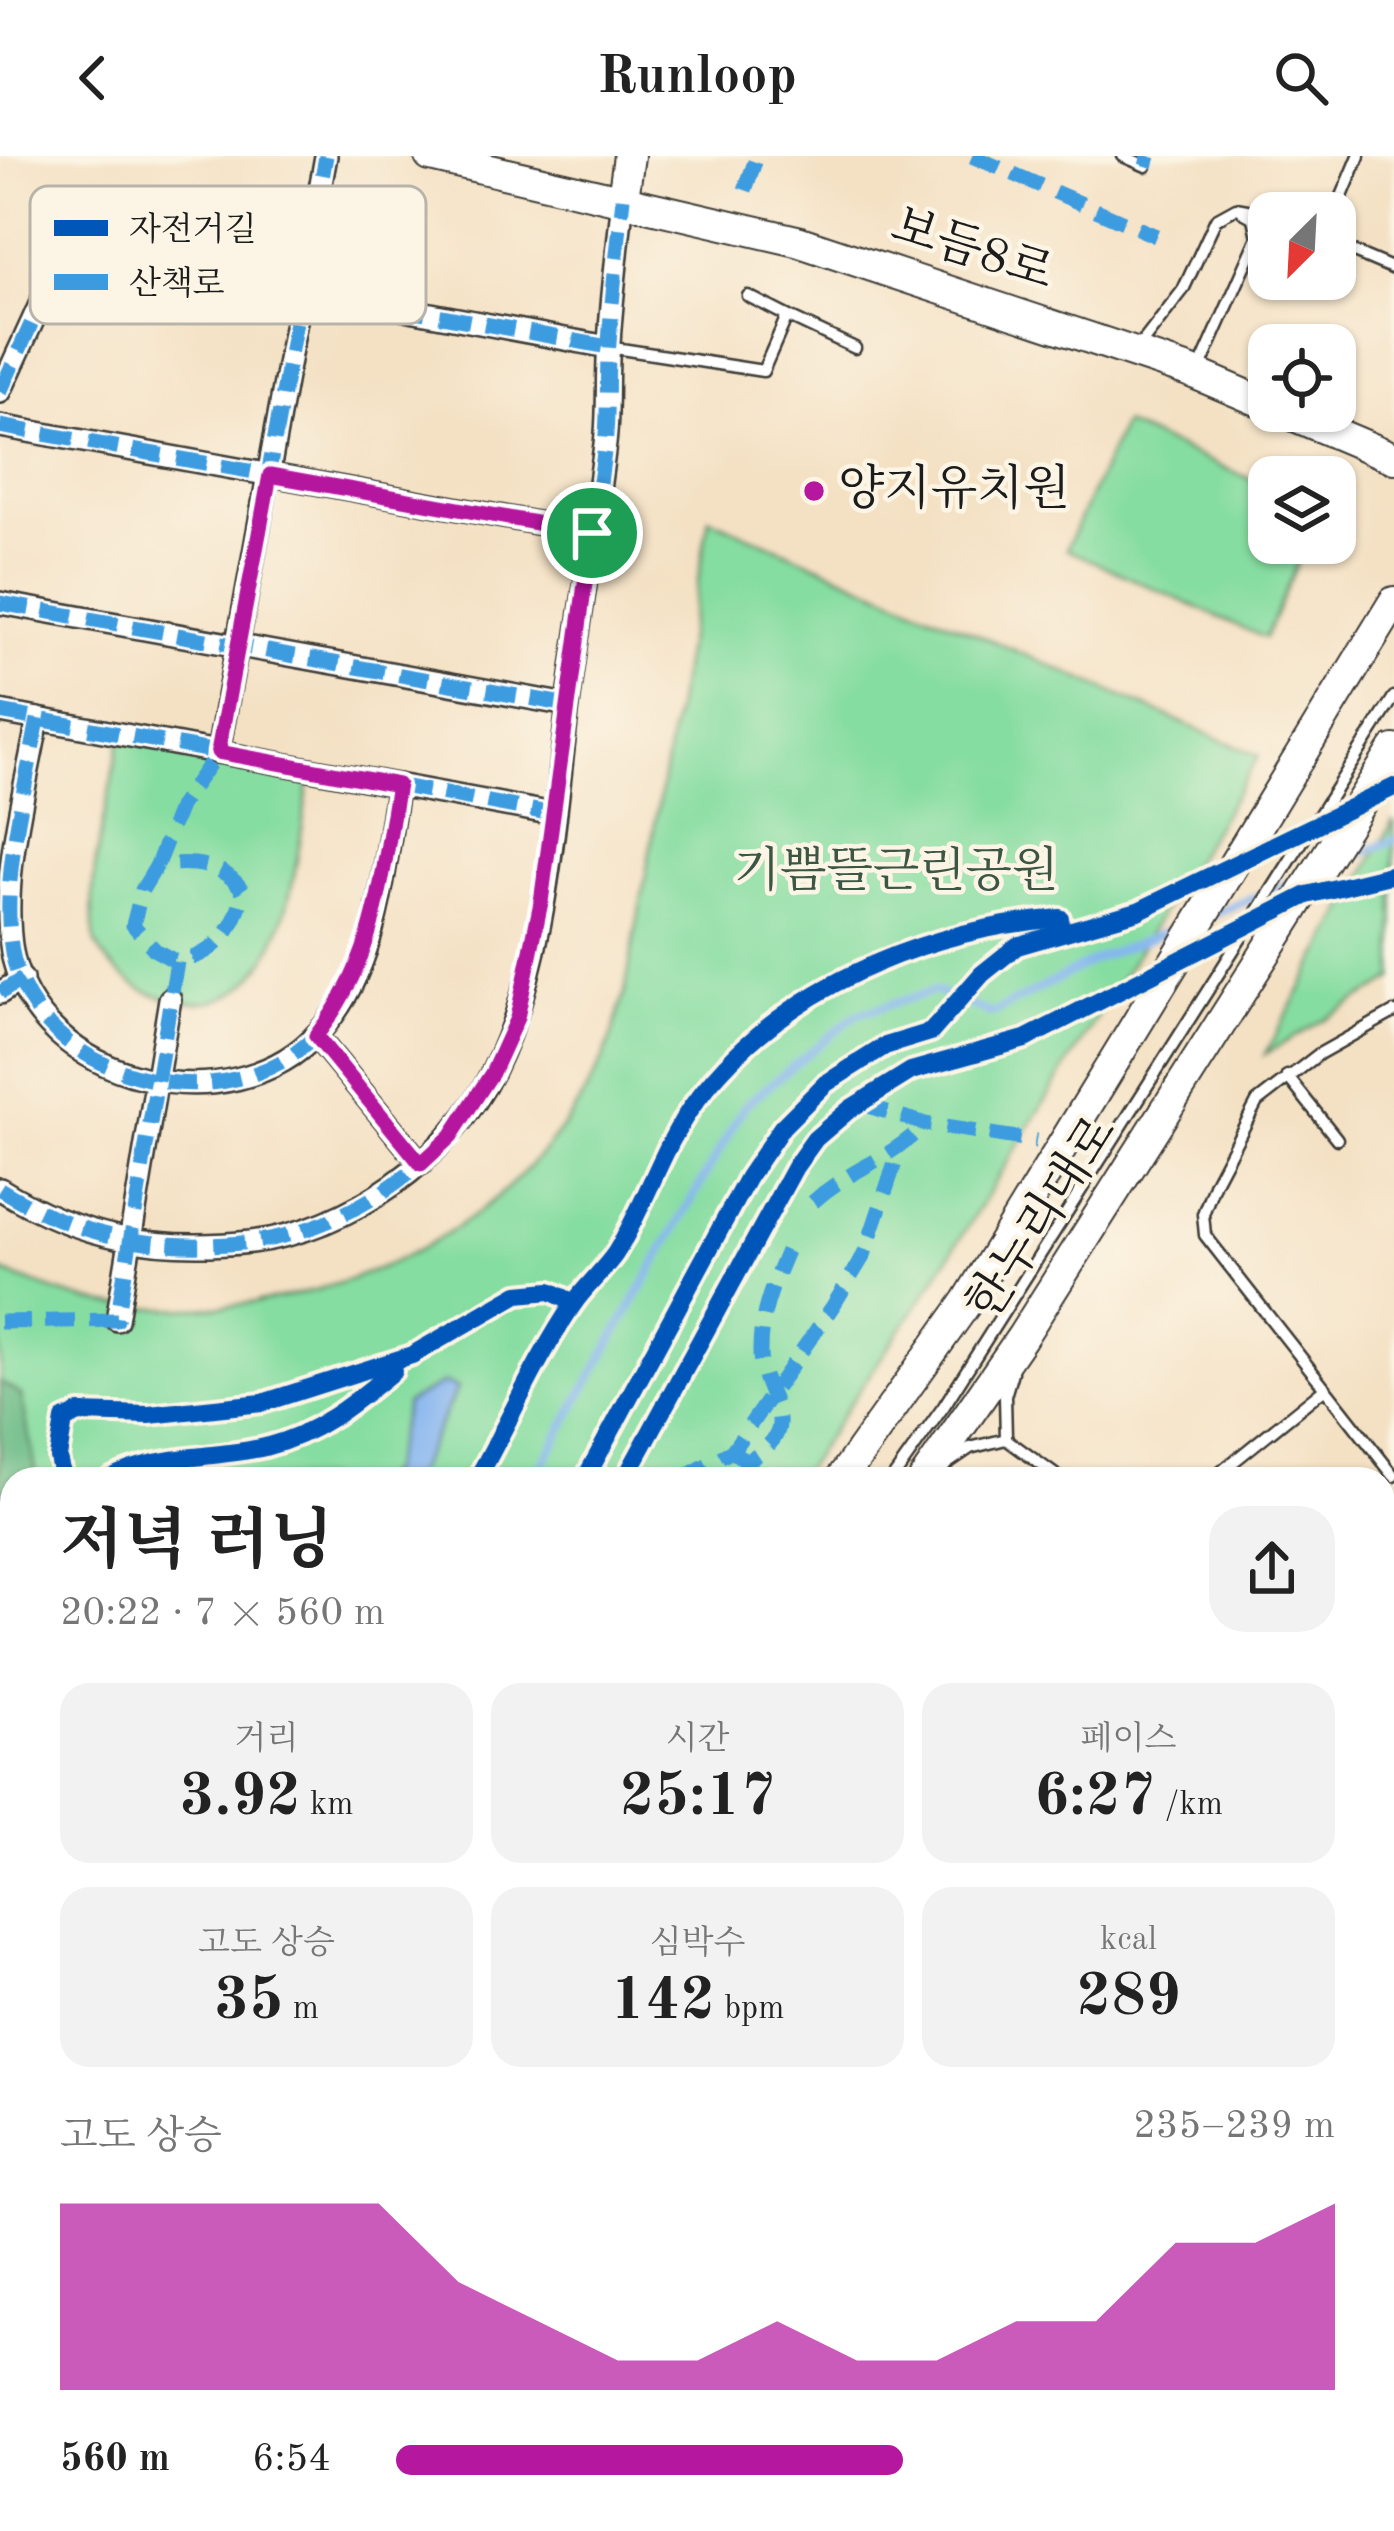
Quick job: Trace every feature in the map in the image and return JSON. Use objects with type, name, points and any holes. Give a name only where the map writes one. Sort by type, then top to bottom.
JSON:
[{"type":"street","points":[[321,186],[326,156]]},
{"type":"street","name":"보듬8로","points":[[430,156],[797,241],[1135,353],[1248,396]]},
{"type":"street","points":[[0,1189],[40,1214],[130,1242],[189,1249],[280,1238],[351,1209],[421,1164],[461,1120],[492,1073],[517,1018],[554,814],[606,439],[608,346],[629,156]]},
{"type":"street","points":[[426,314],[608,346]]},
{"type":"street","points":[[0,392],[31,324]]},
{"type":"street","points":[[218,752],[298,324]]},
{"type":"street","points":[[0,426],[592,533]]},
{"type":"street","points":[[1333,432],[1394,458]]},
{"type":"street","name":"한누리대로","points":[[850,1467],[967,1302],[1329,716],[1394,602]]},
{"type":"street","points":[[0,603],[568,705]]},
{"type":"street","points":[[0,712],[554,814]]},
{"type":"street","points":[[38,719],[7,896],[13,959],[47,1024],[93,1059],[156,1082],[231,1080],[272,1066],[316,1036],[345,999],[369,948],[398,785]]},
{"type":"street","name":"한누리대로","points":[[933,1467],[1022,1337],[1394,750]]},
{"type":"street","points":[[0,993],[22,979]]},
{"type":"street","points":[[117,1320],[170,998]]},
{"type":"street","points":[[316,1036],[421,1164]]},
{"type":"lane","points":[[1123,156],[1146,166]]},
{"type":"lane","points":[[1344,192],[1359,156]]},
{"type":"lane","points":[[1196,374],[1258,237],[1254,218],[1236,208]]},
{"type":"lane","points":[[1135,353],[1183,290],[1216,219],[1236,208],[1248,210]]},
{"type":"lane","points":[[1356,253],[1394,269]]},
{"type":"lane","points":[[748,296],[855,348]]},
{"type":"lane","points":[[608,346],[763,370],[788,316]]},
{"type":"lane","points":[[900,1467],[1172,1050],[1394,697]]},
{"type":"lane","points":[[1387,1467],[1205,1235],[1203,1214],[1214,1182],[1257,1102],[1287,1076],[1394,1012]]},
{"type":"lane","points":[[1287,1076],[1337,1139]]},
{"type":"lane","points":[[1006,1439],[1005,1396],[1022,1337]]},
{"type":"lane","points":[[1227,1467],[1325,1388]]},
{"type":"lane","points":[[942,1467],[970,1448],[1006,1439]]},
{"type":"lane","points":[[1006,1439],[1044,1467]]},
{"type":"green space","points":[[1123,424],[1248,478],[1248,564],[1297,564],[1265,638],[1066,549]]},
{"type":"green space","name":"기쁨뜰근린공원","points":[[709,518],[1259,756],[932,1284],[806,1467],[0,1467],[0,1271],[107,1304],[194,1308],[266,1301],[336,1284],[402,1258],[463,1223],[518,1178],[565,1124],[602,1061],[625,992]]},
{"type":"green space","points":[[121,735],[311,769],[290,893],[277,935],[259,969],[232,994],[197,1003],[150,993],[116,970],[96,944],[92,911],[96,860]]},
{"type":"green space","points":[[1394,820],[1394,979],[1265,1054]]},
{"type":"green space","points":[[0,1382],[21,1395],[35,1467],[0,1467]]},
{"type":"water","points":[[444,1383],[457,1388],[419,1467],[390,1467],[406,1403]]},
{"type":"waterway","points":[[1331,866],[1394,840]]},
{"type":"waterway","points":[[1215,914],[1301,878]]},
{"type":"waterway","points":[[541,1467],[745,1105],[856,1015],[934,991],[992,1014],[1098,958],[1184,925]]},
{"type":"marked path","points":[[321,186],[326,156]]},
{"type":"marked path","points":[[745,190],[757,156]]},
{"type":"marked path","points":[[972,156],[1156,236]]},
{"type":"marked path","points":[[1146,166],[1149,156]]},
{"type":"marked path","points":[[0,1189],[60,1220],[121,1238],[184,1245],[251,1242],[325,1222],[394,1184],[452,1132],[475,1101],[511,1028],[545,895],[605,444],[610,325],[623,198]]},
{"type":"marked path","points":[[426,313],[608,347]]},
{"type":"marked path","points":[[0,392],[31,324]]},
{"type":"marked path","points":[[0,1322],[117,1320],[177,962],[202,953],[222,938],[240,905],[243,891],[216,869],[157,865],[180,806],[218,752],[296,324]]},
{"type":"marked path","points":[[0,426],[592,533]]},
{"type":"marked path","points":[[0,603],[568,705]]},
{"type":"marked path","points":[[0,712],[554,814]]},
{"type":"marked path","points":[[38,719],[12,865],[12,952],[29,997],[58,1034],[97,1061],[142,1077],[190,1084],[238,1079],[282,1062],[319,1032],[339,1006],[367,947],[398,785]]},
{"type":"marked path","points":[[157,865],[142,890],[133,925],[155,950],[177,962]]},
{"type":"marked path","points":[[0,993],[22,979]]},
{"type":"marked path","points":[[316,1036],[421,1164]]},
{"type":"marked path","points":[[859,1103],[925,1124],[1036,1141]]},
{"type":"marked path","points":[[813,1202],[925,1124]]},
{"type":"marked path","points":[[703,1467],[732,1451],[833,1306],[864,1255],[899,1151]]},
{"type":"marked path","points":[[732,1451],[746,1461],[776,1436],[777,1411],[760,1350],[768,1299],[787,1251]]},
{"type":"marked path","points":[[0,1742],[0,1770]]},
{"type":"cycle path","points":[[591,1467],[748,1177],[782,1127],[825,1084],[885,1046],[931,1032],[982,974],[1017,946],[1138,911],[1394,787]]},
{"type":"cycle path","points":[[632,1467],[795,1167],[815,1139],[850,1109],[911,1071],[1025,1039],[1307,895],[1394,874]]},
{"type":"cycle path","points":[[483,1467],[561,1324],[626,1235],[684,1118],[730,1061],[769,1026],[858,972],[957,936],[1060,918]]},
{"type":"cycle path","points":[[60,1467],[64,1420],[79,1413],[149,1415],[262,1403],[412,1355],[518,1294],[550,1291],[574,1303]]},
{"type":"cycle path","points":[[140,1467],[284,1441],[334,1416],[393,1371]]},
{"type":"place","name":"양지유치원","points":[[814,491]]},
{"type":"route","points":[[270,475],[592,533],[541,902],[517,1018],[492,1073],[451,1136],[421,1164],[316,1036],[345,999],[369,948],[398,785],[218,752],[270,475]]}]
